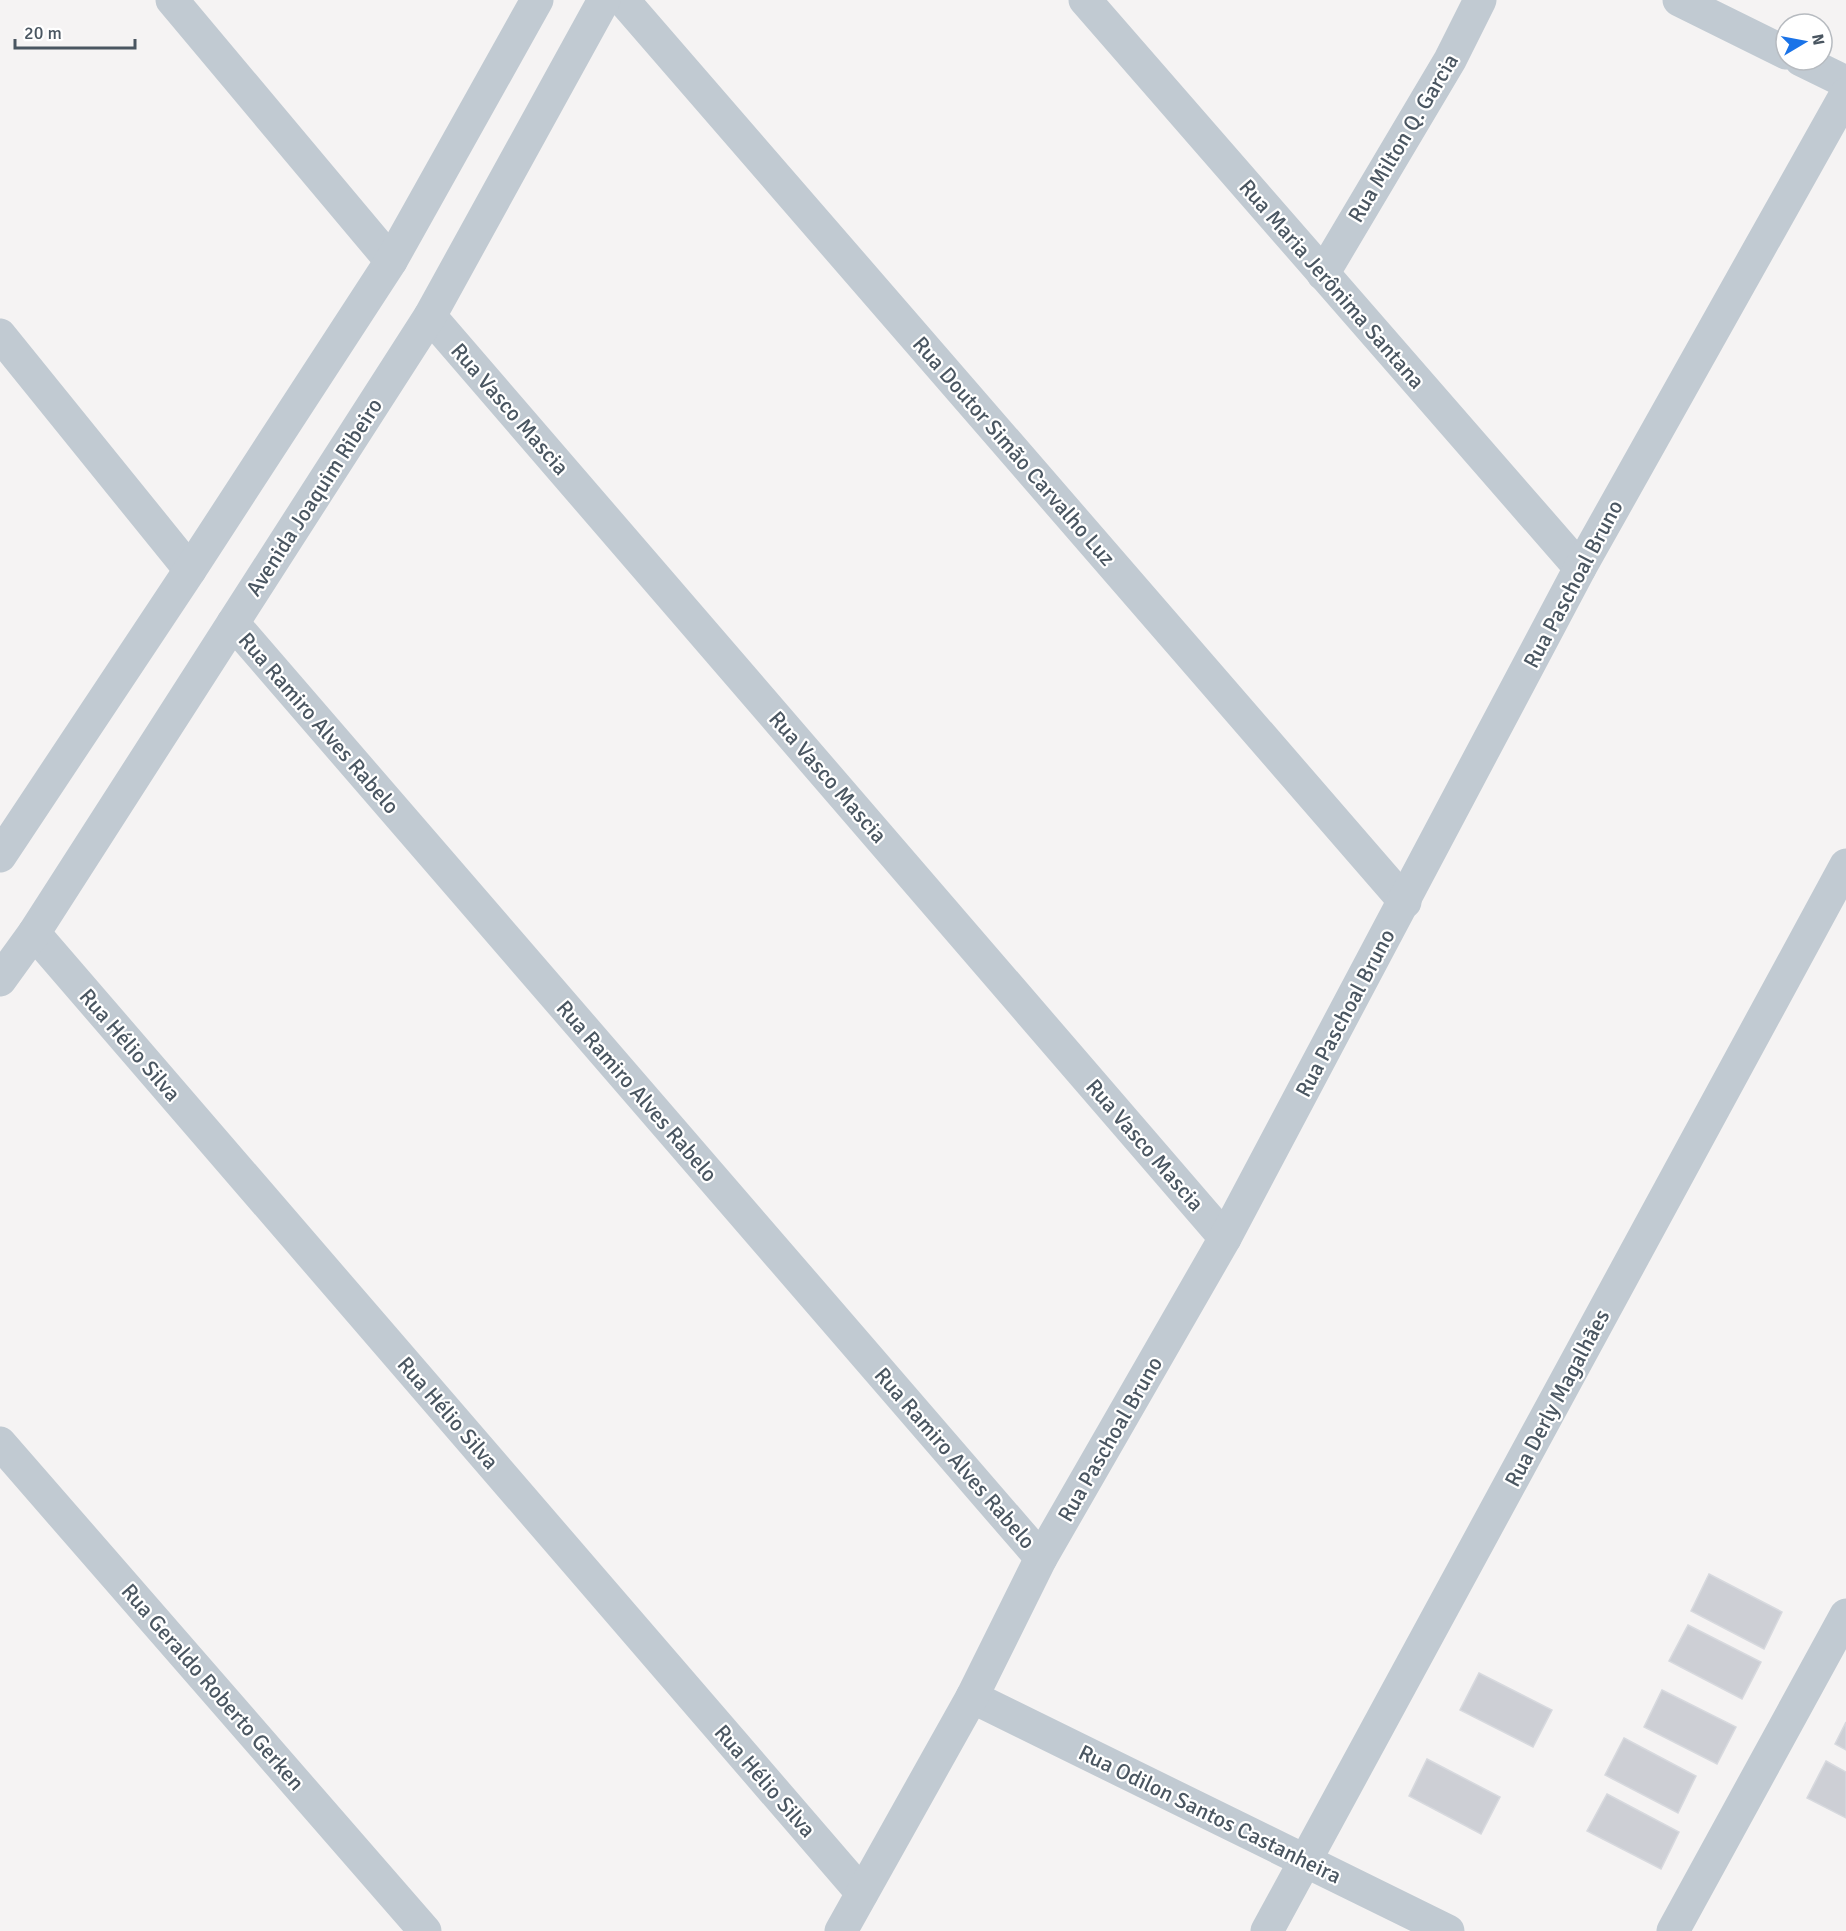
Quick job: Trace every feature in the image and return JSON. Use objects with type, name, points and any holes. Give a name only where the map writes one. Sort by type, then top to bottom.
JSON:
[{"type":"street","points":[[172,0],[391,261]]},
{"type":"street","points":[[0,856],[391,261],[537,0]]},
{"type":"street","name":"Avenida Joaquim Ribeiro","points":[[0,980],[34,933],[430,316],[604,0]]},
{"type":"street","name":"Rua Doutor Simão Carvalho Luz","points":[[623,0],[1405,902]]},
{"type":"street","name":"Rua Maria Jerônima Santana","points":[[1085,0],[1580,568]]},
{"type":"street","name":"Rua Milton Q. Garcia","points":[[1323,273],[1450,60],[1480,0]]},
{"type":"street","points":[[1679,0],[1774,47]]},
{"type":"street","points":[[1826,72],[1846,82]]},
{"type":"street","name":"Rua Paschoal Bruno","points":[[841,1931],[972,1697],[1041,1558],[1225,1238],[1580,568],[1846,94]]},
{"type":"street","name":"Rua Vasco Mascia","points":[[430,316],[1225,1238]]},
{"type":"street","points":[[0,335],[190,570]]},
{"type":"street","name":"Rua Ramiro Alves Rabelo","points":[[233,623],[1041,1558]]},
{"type":"street","name":"Rua Derly Magalhães","points":[[1267,1931],[1846,865]]},
{"type":"street","name":"Rua Hélio Silva","points":[[34,933],[862,1893]]},
{"type":"street","name":"Rua Geraldo Roberto Gerken","points":[[0,1443],[426,1931]]},
{"type":"street","points":[[1673,1931],[1846,1615]]},
{"type":"street","name":"Rua Odilon Santos Castanheira","points":[[972,1697],[1448,1931]]},
{"type":"building","points":[[1709,1574],[1782,1612],[1764,1649],[1691,1611]]},
{"type":"building","points":[[1688,1625],[1761,1662],[1742,1699],[1669,1661]]},
{"type":"building","points":[[1479,1673],[1552,1710],[1533,1747],[1460,1710]]},
{"type":"building","points":[[1662,1690],[1736,1727],[1717,1764],[1644,1727]]},
{"type":"building","points":[[1846,1722],[1846,1750],[1835,1744]]},
{"type":"building","points":[[1624,1738],[1696,1776],[1678,1813],[1605,1775]]},
{"type":"building","points":[[1427,1759],[1500,1797],[1481,1834],[1409,1796]]},
{"type":"building","points":[[1826,1761],[1846,1772],[1846,1818],[1807,1798]]},
{"type":"building","points":[[1607,1794],[1679,1832],[1661,1869],[1587,1831]]}]
